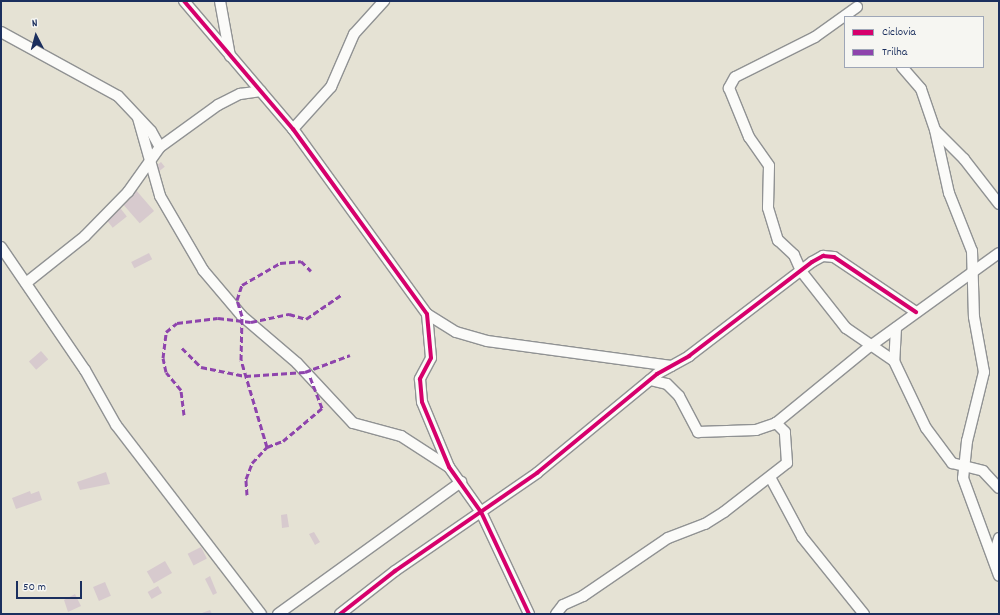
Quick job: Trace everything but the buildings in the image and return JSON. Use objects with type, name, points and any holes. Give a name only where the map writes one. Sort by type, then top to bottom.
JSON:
[{"type":"street","points":[[184,1],[293,129],[427,314],[456,332],[487,341],[671,366]]},
{"type":"street","points":[[220,1],[231,58]]},
{"type":"street","points":[[293,129],[331,87],[354,34],[384,1]]},
{"type":"street","points":[[846,16],[858,8]]},
{"type":"street","points":[[844,17],[814,37],[735,77],[729,88],[749,136],[769,166],[768,208],[778,240],[794,255],[801,271],[846,328],[869,347],[894,361]]},
{"type":"street","points":[[1,32],[118,96],[151,131],[160,147]]},
{"type":"street","points":[[903,68],[921,89],[935,130],[949,193],[972,251],[974,317],[984,372],[964,466],[967,496],[999,576]]},
{"type":"street","points":[[26,283],[85,236],[128,192],[160,147],[218,105],[240,94],[261,92]]},
{"type":"street","points":[[138,118],[160,196],[203,270],[242,316],[296,363],[353,423],[401,436],[449,467]]},
{"type":"street","points":[[935,130],[964,159],[999,204]]},
{"type":"street","points":[[1,247],[85,370],[116,425],[262,614]]},
{"type":"street","points":[[650,380],[667,384],[679,396],[698,432],[742,432],[776,422],[869,347],[916,312],[973,275],[999,253]]},
{"type":"street","points":[[340,614],[395,571],[537,473],[650,380],[823,256],[834,257],[916,312]]},
{"type":"street","points":[[427,314],[431,358],[420,379],[420,390],[449,467],[482,512],[529,614]]},
{"type":"street","points":[[896,328],[894,361],[926,428],[952,464],[983,471],[999,488]]},
{"type":"street","points":[[556,614],[563,605],[583,596],[668,538],[705,524],[787,463],[788,456],[785,432],[776,422]]},
{"type":"street","points":[[770,477],[802,537],[864,614]]},
{"type":"street","points":[[278,614],[461,482]]},
{"type":"street","points":[[993,558],[999,538]]},
{"type":"marked path","points":[[267,447],[241,360],[242,316],[237,300],[242,285],[280,263],[301,261],[311,271]]},
{"type":"marked path","points":[[184,415],[181,390],[166,372],[163,358],[166,332],[177,323],[218,318],[251,322],[289,314],[306,319],[341,295]]},
{"type":"marked path","points":[[182,348],[201,367],[245,376],[305,372],[350,355]]},
{"type":"marked path","points":[[247,495],[246,479],[252,463],[267,447],[283,441],[322,408],[310,377]]},
{"type":"cycle path","points":[[184,1],[293,129],[427,314],[431,358],[420,379],[422,402],[449,467],[481,512],[529,614]]},
{"type":"cycle path","points":[[340,614],[395,571],[537,473],[657,374],[689,356],[812,262],[823,256],[834,257],[916,312]]}]
